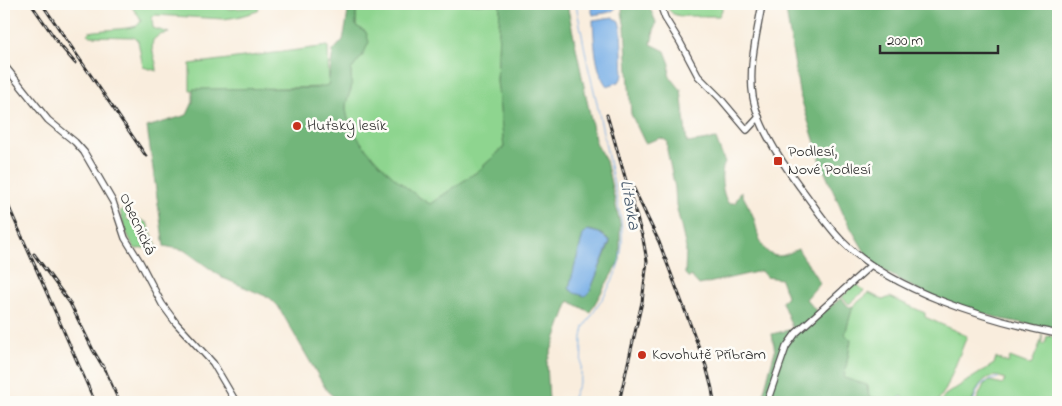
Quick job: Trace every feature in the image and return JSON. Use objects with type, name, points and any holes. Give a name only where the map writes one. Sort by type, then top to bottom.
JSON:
[{"type":"street","points":[[660,4],[669,26],[680,42],[693,69],[704,84],[720,98],[747,130],[759,117]]},
{"type":"street","points":[[762,4],[752,72],[753,99],[759,117],[784,164],[830,228],[843,242],[871,264],[931,296],[967,310],[1026,328],[1058,334]]},
{"type":"street","name":"Obecnická","points":[[4,65],[48,120],[84,152],[113,202],[125,238],[140,262],[159,300],[176,324],[198,345],[213,363],[236,402]]},
{"type":"street","points":[[767,402],[789,341],[871,264]]},
{"type":"green space","points":[[220,4],[229,9],[259,8],[258,11],[224,19],[155,15],[152,18],[153,28],[169,33],[159,35],[153,40],[152,48],[157,71],[143,67],[138,41],[134,37],[91,36],[87,34],[89,32],[137,26],[141,21],[133,6]]},
{"type":"green space","points":[[345,4],[356,4],[356,26],[366,32],[369,42],[363,55],[351,70],[351,89],[346,108],[351,126],[369,152],[381,165],[407,188],[430,204],[478,171],[504,147],[497,81],[500,4],[567,4],[596,144],[606,161],[620,224],[620,260],[590,312],[569,301],[547,362],[549,402],[340,402],[327,391],[278,306],[270,298],[223,278],[184,250],[164,246],[147,127],[187,115],[193,102],[193,89],[316,88],[328,85],[333,51],[343,40],[348,11]],"holes":[[[589,230],[605,236],[610,243],[590,291],[571,291],[569,288],[584,232]]]},
{"type":"green space","points":[[356,4],[500,4],[497,81],[504,147],[478,171],[430,204],[407,188],[381,165],[351,127],[346,108],[351,89],[351,70],[363,55],[366,32],[356,26]]},
{"type":"green space","points":[[623,4],[648,4],[656,22],[651,44],[665,51],[670,64],[669,75],[681,90],[687,143],[716,139],[725,163],[722,172],[722,183],[728,203],[735,203],[741,191],[752,213],[760,241],[767,252],[779,256],[798,249],[820,283],[806,299],[820,315],[841,298],[849,307],[853,306],[845,334],[851,340],[844,378],[867,385],[869,397],[897,400],[896,402],[761,402],[775,351],[772,334],[793,329],[782,302],[787,296],[781,279],[766,277],[761,271],[699,285],[691,276],[689,278],[685,274],[686,248],[676,205],[667,141],[661,138],[645,143],[631,114],[625,28],[622,12]]},
{"type":"green space","points":[[663,4],[722,4],[722,10],[719,16],[680,16],[673,14]]},
{"type":"green space","points":[[785,4],[1058,4],[1058,330],[1001,319],[929,296],[872,264],[845,218],[823,168],[799,92]]},
{"type":"green space","points":[[328,46],[329,87],[190,90],[190,64]]},
{"type":"green space","points":[[125,209],[128,220],[139,219],[147,223],[157,246],[134,248],[125,229],[120,211]]},
{"type":"green space","points":[[856,283],[864,291],[849,304],[842,297]]},
{"type":"green space","points":[[869,293],[883,300],[890,297],[925,313],[925,317],[967,336],[946,389],[937,402],[907,402],[902,396],[897,400],[869,397],[868,386],[844,378],[851,341],[845,334],[853,306]]},
{"type":"green space","points":[[1042,334],[1042,345],[1045,343],[1047,336],[1058,337],[1058,402],[976,402],[984,384],[990,381],[1003,384],[1005,379],[993,377],[983,381],[972,402],[940,402],[945,395],[994,364],[996,358],[1008,363],[1010,357],[1031,365]]},
{"type":"water","points":[[590,4],[618,4],[614,10],[593,15]]},
{"type":"water","points":[[613,17],[619,21],[621,29],[623,75],[619,82],[607,86],[598,64],[593,20]]},
{"type":"water","points":[[587,230],[599,233],[610,241],[590,291],[585,296],[574,293],[569,288],[583,235]]},
{"type":"waterway","name":"Litavka","points":[[571,402],[581,378],[584,327],[614,276],[619,264],[622,236],[621,219],[576,4]]},
{"type":"waterway","points":[[973,402],[981,385],[998,378]]},
{"type":"waterway","points":[[899,402],[901,397]]},
{"type":"railway","points":[[31,4],[75,63]]},
{"type":"railway","points":[[42,4],[146,156]]},
{"type":"railway","points":[[607,115],[643,239],[647,261],[642,302],[619,402]]},
{"type":"railway","points":[[633,187],[659,242],[706,366],[714,402]]},
{"type":"railway","points":[[4,196],[95,402]]},
{"type":"railway","points":[[34,254],[70,303],[105,370]]},
{"type":"railway","points":[[103,365],[118,399]]},
{"type":"place","name":"Huťský lesík","points":[[297,126]]},
{"type":"place","name":"Podlesí, Nové Podlesí","points":[[778,161]]},
{"type":"place","name":"Kovohutě Příbram","points":[[642,355]]}]
